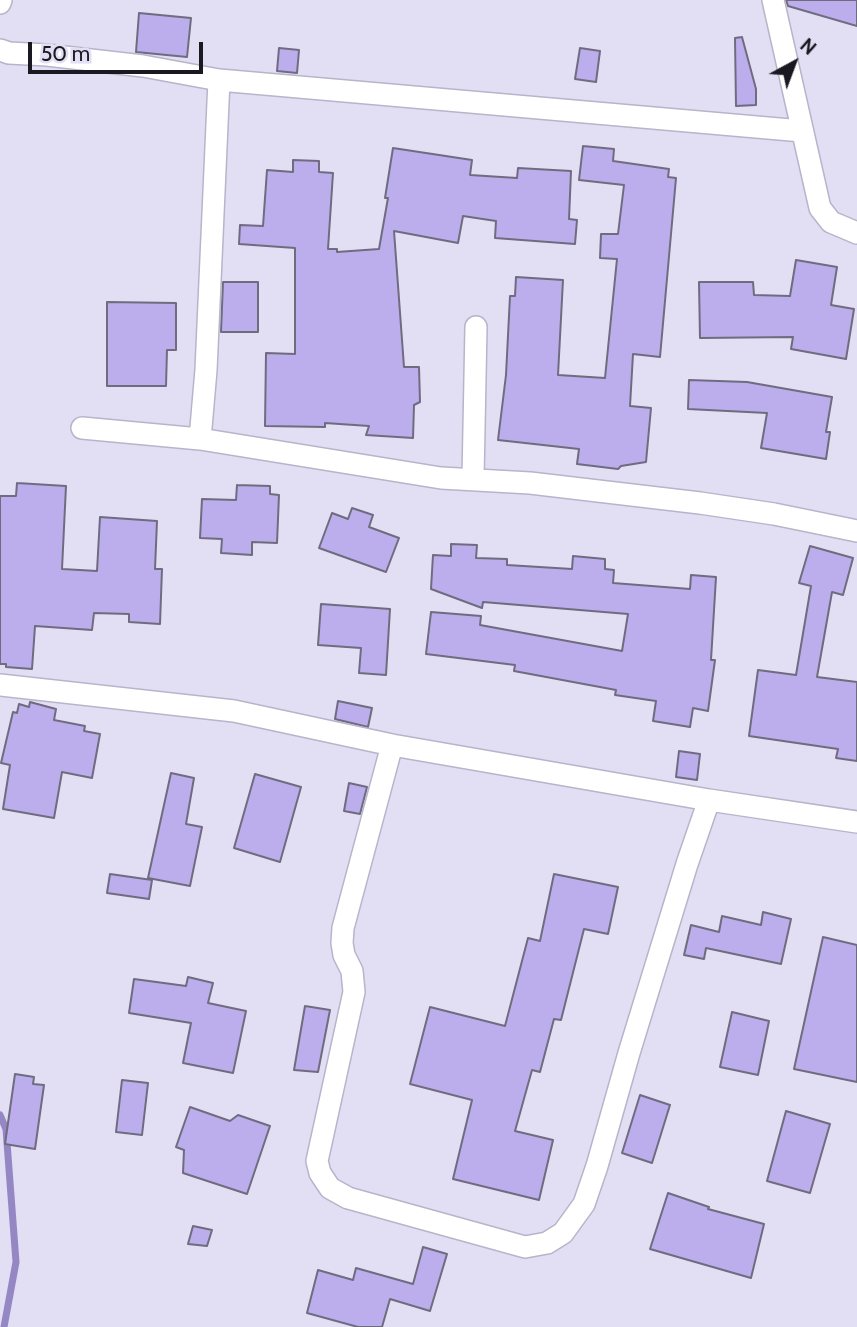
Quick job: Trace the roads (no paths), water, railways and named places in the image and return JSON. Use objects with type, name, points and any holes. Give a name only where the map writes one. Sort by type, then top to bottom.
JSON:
[{"type":"street","points":[[773,0],[820,208],[831,222],[857,233]]},
{"type":"street","points":[[0,50],[9,54],[47,55],[143,66],[219,80],[802,131]]},
{"type":"street","points":[[200,439],[206,370],[219,80]]},
{"type":"street","points":[[473,478],[476,327]]},
{"type":"street","points":[[82,428],[200,439],[440,478],[473,478],[699,502],[857,531]]},
{"type":"street","points":[[0,685],[234,711],[392,745],[709,800],[857,822]]},
{"type":"street","points":[[392,745],[343,928],[344,955],[352,971],[354,992],[317,1161],[320,1173],[330,1188],[348,1198],[524,1247],[547,1243],[563,1233],[584,1204],[709,800]]},
{"type":"waterway","points":[[0,1115],[6,1129],[16,1262],[4,1327]]}]
